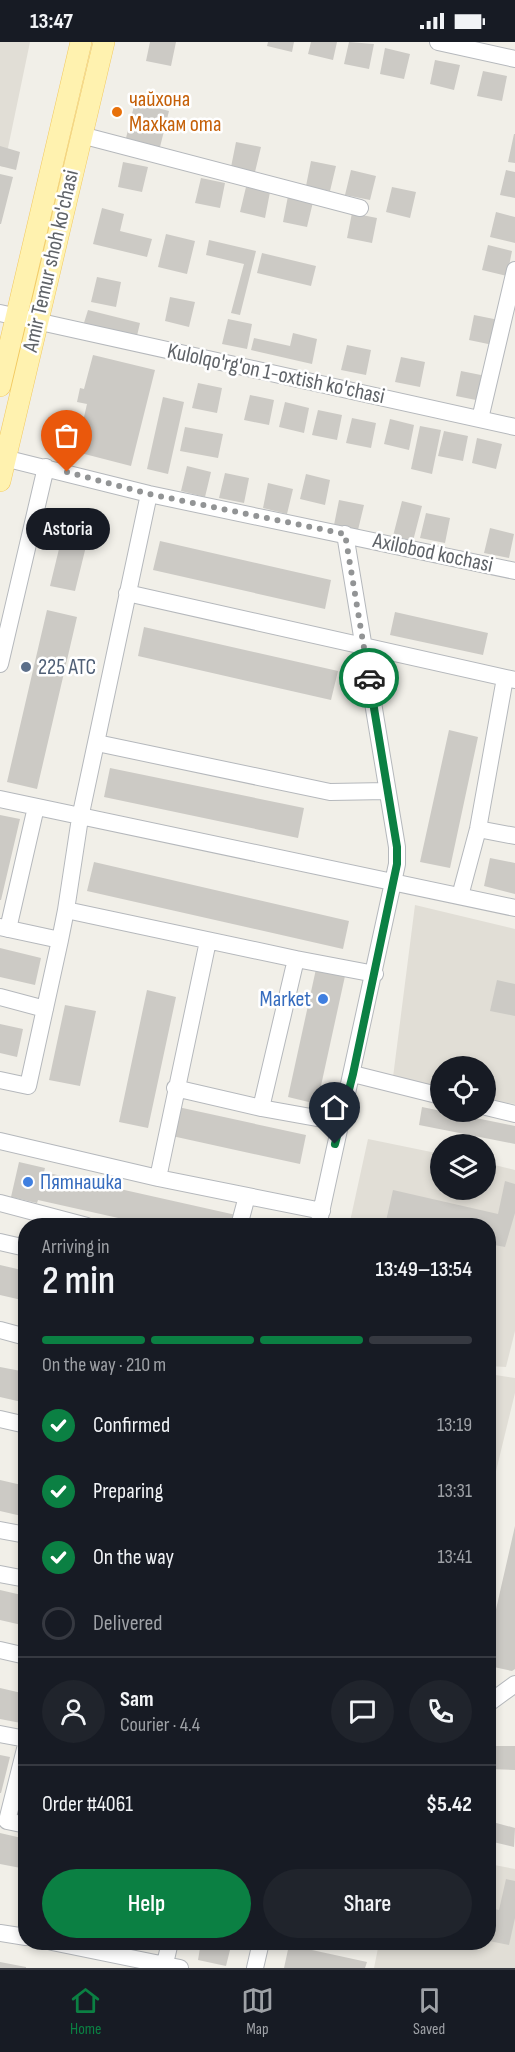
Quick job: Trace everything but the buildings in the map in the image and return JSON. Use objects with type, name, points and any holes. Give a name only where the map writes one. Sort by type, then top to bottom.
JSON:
[{"type":"main road","name":"Amir Temur shoh ko'chasi","points":[[0,386],[8,315],[81,42]]},
{"type":"main road","name":"Amir Temur shoh ko'chasi","points":[[0,481],[3,458],[104,42]]},
{"type":"street","points":[[438,42],[515,59]]},
{"type":"street","points":[[81,135],[360,208]]},
{"type":"street","points":[[480,419],[515,270]]},
{"type":"street","name":"Kulolqo'rg'on 1-oxtish ko'chasi","points":[[8,315],[515,427]]},
{"type":"street","name":"Axilobod kochasi","points":[[3,458],[149,494],[515,571]]},
{"type":"street","points":[[0,664],[46,467]]},
{"type":"street","points":[[0,1080],[28,1086],[66,910],[80,818],[149,494]]},
{"type":"street","points":[[0,1141],[247,1196],[320,1218],[339,1122],[353,1074],[395,883],[397,847],[345,534]]},
{"type":"street","points":[[127,593],[510,679],[478,829],[460,896]]},
{"type":"street","points":[[97,743],[330,792],[387,791]]},
{"type":"street","points":[[0,799],[80,818],[515,908]]},
{"type":"street","points":[[36,807],[4,928],[60,940]]},
{"type":"street","points":[[478,829],[515,836]]},
{"type":"street","points":[[66,910],[375,974]]},
{"type":"street","points":[[158,1178],[175,1088],[208,941]]},
{"type":"street","points":[[261,1108],[296,959]]},
{"type":"street","points":[[0,998],[45,1009]]},
{"type":"street","points":[[353,1074],[430,1093]]},
{"type":"street","points":[[175,1088],[261,1108],[339,1122]]},
{"type":"street","points":[[496,1109],[515,1114]]},
{"type":"street","points":[[242,1218],[247,1196]]},
{"type":"street","points":[[0,1203],[57,1218]]},
{"type":"street","points":[[0,1242],[18,1246]]},
{"type":"street","points":[[0,1330],[18,1335]]},
{"type":"street","points":[[0,1419],[18,1423]]},
{"type":"street","points":[[0,1530],[18,1533]]},
{"type":"street","points":[[0,1574],[18,1577]]},
{"type":"street","points":[[0,1650],[18,1654]]},
{"type":"street","points":[[496,1698],[515,1684]]},
{"type":"street","points":[[0,1734],[18,1737]]},
{"type":"street","points":[[18,1775],[6,1821],[18,1823]]},
{"type":"street","points":[[0,1933],[18,1936]]},
{"type":"street","points":[[90,1950],[170,1967],[170,1950]]},
{"type":"street","points":[[255,1968],[259,1950]]},
{"type":"shaded area","points":[[0,42],[30,42],[4,167],[0,166]]},
{"type":"shaded area","points":[[415,905],[515,929],[515,1104],[496,1101],[496,1056],[430,1056],[430,1091],[392,1085]]},
{"type":"shaded area","points":[[368,1139],[430,1152],[430,1200],[496,1200],[496,1165],[515,1170],[515,1331],[506,1367],[496,1366],[496,1218],[351,1218]]},
{"type":"shaded area","points":[[496,1375],[515,1378],[515,1393],[496,1471]]},
{"type":"shaded area","points":[[496,1865],[515,1869],[515,1968],[374,1968],[378,1950],[496,1950]]},
{"type":"way so far","points":[[67,472],[149,494],[345,534],[369,678]]},
{"type":"place","name":"чайхона Махкам ота","points":[[117,112]]},
{"type":"place","name":"Astoria","points":[[67,472]]},
{"type":"place","name":"225 АТС","points":[[26,667]]},
{"type":"place","name":"Market","points":[[323,999]]},
{"type":"place","name":"Пятнашка","points":[[28,1182]]},
{"type":"route","points":[[335,1144],[353,1074],[395,883],[397,864],[397,847],[369,678]]}]
